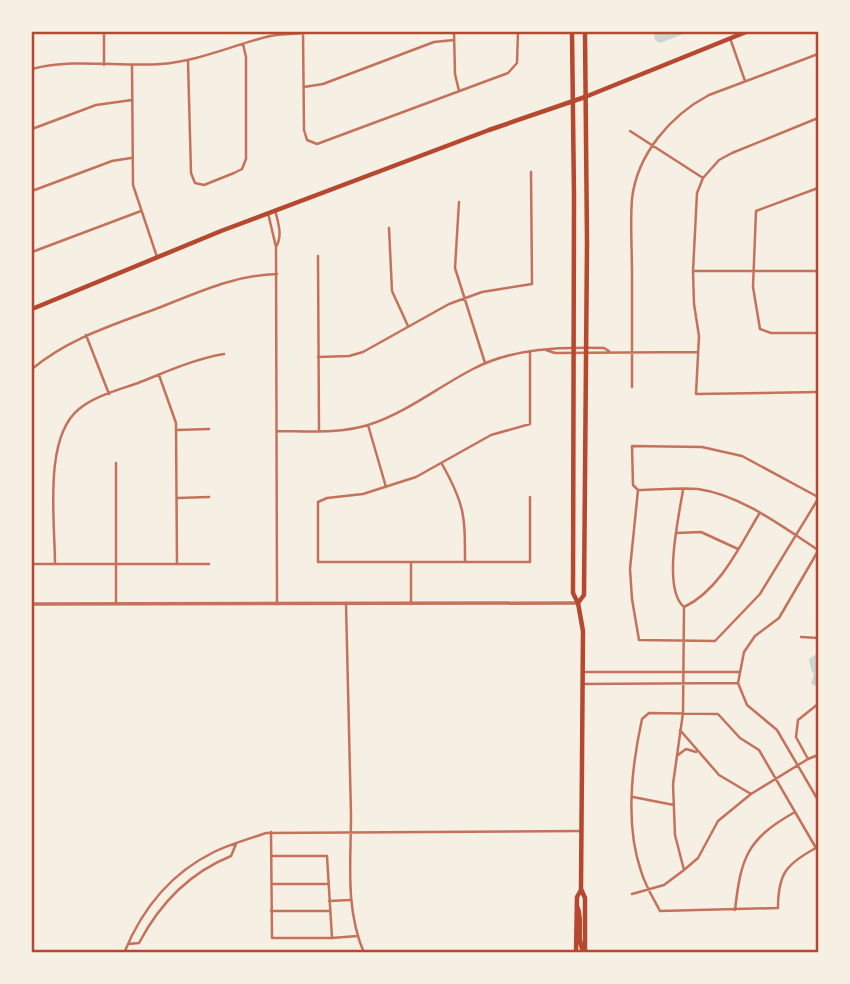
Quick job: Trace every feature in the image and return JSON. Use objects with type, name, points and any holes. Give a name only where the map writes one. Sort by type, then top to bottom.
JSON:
[{"type":"main road","points":[[572,32],[573,593],[579,603],[583,631],[581,889],[585,898],[585,953]]},
{"type":"main road","points":[[579,603],[584,595],[587,243],[585,32]]},
{"type":"main road","points":[[32,309],[275,210],[572,102],[746,32]]},
{"type":"main road","points":[[576,953],[576,906],[581,889]]},
{"type":"main road","points":[[576,906],[580,914],[580,946],[585,953]]},
{"type":"street","points":[[104,32],[104,65]]},
{"type":"street","points":[[303,32],[304,130],[309,142],[320,143],[508,72],[516,65],[518,32]]},
{"type":"street","points":[[32,69],[57,65],[132,65],[188,61],[272,36],[309,32]]},
{"type":"street","points":[[454,32],[455,74],[459,91]]},
{"type":"street","points":[[730,38],[746,81]]},
{"type":"street","points":[[304,87],[323,84],[434,42],[454,40]]},
{"type":"street","points":[[188,61],[190,165],[192,177],[198,185],[207,184],[242,169],[247,153],[246,57],[243,44]]},
{"type":"street","points":[[632,387],[632,197],[645,159],[665,128],[681,112],[709,95],[818,54]]},
{"type":"street","points":[[132,65],[133,186],[157,257]]},
{"type":"street","points":[[32,129],[96,105],[132,100]]},
{"type":"street","points":[[818,118],[732,153],[719,160],[703,178],[697,193],[692,271],[699,336],[696,394],[818,393]]},
{"type":"street","points":[[630,131],[703,178]]},
{"type":"street","points":[[32,191],[112,161],[132,158]]},
{"type":"street","points":[[318,357],[349,356],[363,352],[449,304],[504,287],[532,284],[531,172]]},
{"type":"street","points":[[818,188],[757,211],[753,271],[760,329],[771,333],[818,332]]},
{"type":"street","points":[[459,202],[455,268],[485,363]]},
{"type":"street","points":[[275,210],[279,229],[276,247]]},
{"type":"street","points":[[32,252],[141,211]]},
{"type":"street","points":[[268,213],[276,247],[277,274],[277,604]]},
{"type":"street","points":[[389,228],[392,291],[409,327]]},
{"type":"street","points":[[318,256],[319,431]]},
{"type":"street","points":[[692,271],[818,271]]},
{"type":"street","points":[[32,369],[69,342],[86,335],[237,278],[277,274]]},
{"type":"street","points":[[86,335],[109,394]]},
{"type":"street","points":[[277,431],[319,431],[368,425],[406,408],[485,363],[530,351],[556,347],[573,350],[698,352]]},
{"type":"street","points":[[530,351],[530,424],[491,435],[416,477],[363,494],[327,498],[318,502],[318,562],[530,562],[530,498]]},
{"type":"street","points":[[55,564],[54,461],[57,444],[78,410],[159,374],[203,358],[224,354]]},
{"type":"street","points":[[159,374],[174,412],[177,430],[177,564]]},
{"type":"street","points":[[368,425],[386,487]]},
{"type":"street","points":[[177,430],[209,429]]},
{"type":"street","points":[[638,490],[631,569],[632,598],[639,640],[715,641],[760,594],[795,535],[818,498],[742,456],[702,447],[632,446],[633,485],[638,490],[697,489],[724,496],[795,535],[818,551],[779,618],[755,636],[744,652],[738,682],[747,705],[778,730],[818,800]]},
{"type":"street","points":[[116,463],[116,604]]},
{"type":"street","points":[[442,464],[457,491],[464,512],[465,562]]},
{"type":"street","points":[[683,490],[676,533],[673,582],[679,603],[684,607]]},
{"type":"street","points":[[177,498],[209,497]]},
{"type":"street","points":[[684,607],[694,602],[717,579],[759,514]]},
{"type":"street","points":[[676,533],[701,532],[738,549]]},
{"type":"street","points":[[411,562],[411,604]]},
{"type":"street","points":[[32,564],[209,564]]},
{"type":"street","points":[[32,604],[579,603]]},
{"type":"street","points":[[346,604],[350,900],[357,936],[364,953]]},
{"type":"street","points":[[684,607],[683,713],[676,758],[674,805],[675,835],[684,870]]},
{"type":"street","points":[[801,637],[818,638]]},
{"type":"street","points":[[583,672],[740,672]]},
{"type":"street","points":[[583,684],[738,682]]},
{"type":"street","points":[[808,759],[796,737],[796,728],[798,720],[818,704]]},
{"type":"street","points":[[649,713],[718,714],[740,738],[759,750],[775,779],[816,848],[798,858],[784,871],[778,890],[778,908],[660,911],[640,870],[634,835],[634,762],[642,719],[649,713]]},
{"type":"street","points":[[680,730],[719,775],[751,794]]},
{"type":"street","points":[[676,758],[680,751],[686,749],[698,752]]},
{"type":"street","points":[[632,894],[664,885],[698,858],[719,821],[751,794],[818,755]]},
{"type":"street","points":[[633,797],[674,805]]},
{"type":"street","points":[[735,910],[742,864],[755,840],[766,830],[795,813]]},
{"type":"street","points":[[124,953],[139,920],[176,877],[217,850],[271,832],[582,831]]},
{"type":"street","points":[[271,832],[272,938],[357,936]]},
{"type":"street","points":[[127,945],[139,943],[153,917],[180,887],[199,872],[231,856],[236,844]]},
{"type":"street","points":[[271,856],[327,856],[332,938]]},
{"type":"street","points":[[271,884],[328,884]]},
{"type":"street","points":[[329,901],[350,900]]},
{"type":"street","points":[[271,911],[329,911]]},
{"type":"shaded area","points":[[654,32],[689,32],[660,43],[655,40]]},
{"type":"shaded area","points":[[817,654],[818,685],[814,686],[811,683],[814,675],[809,659]]}]
